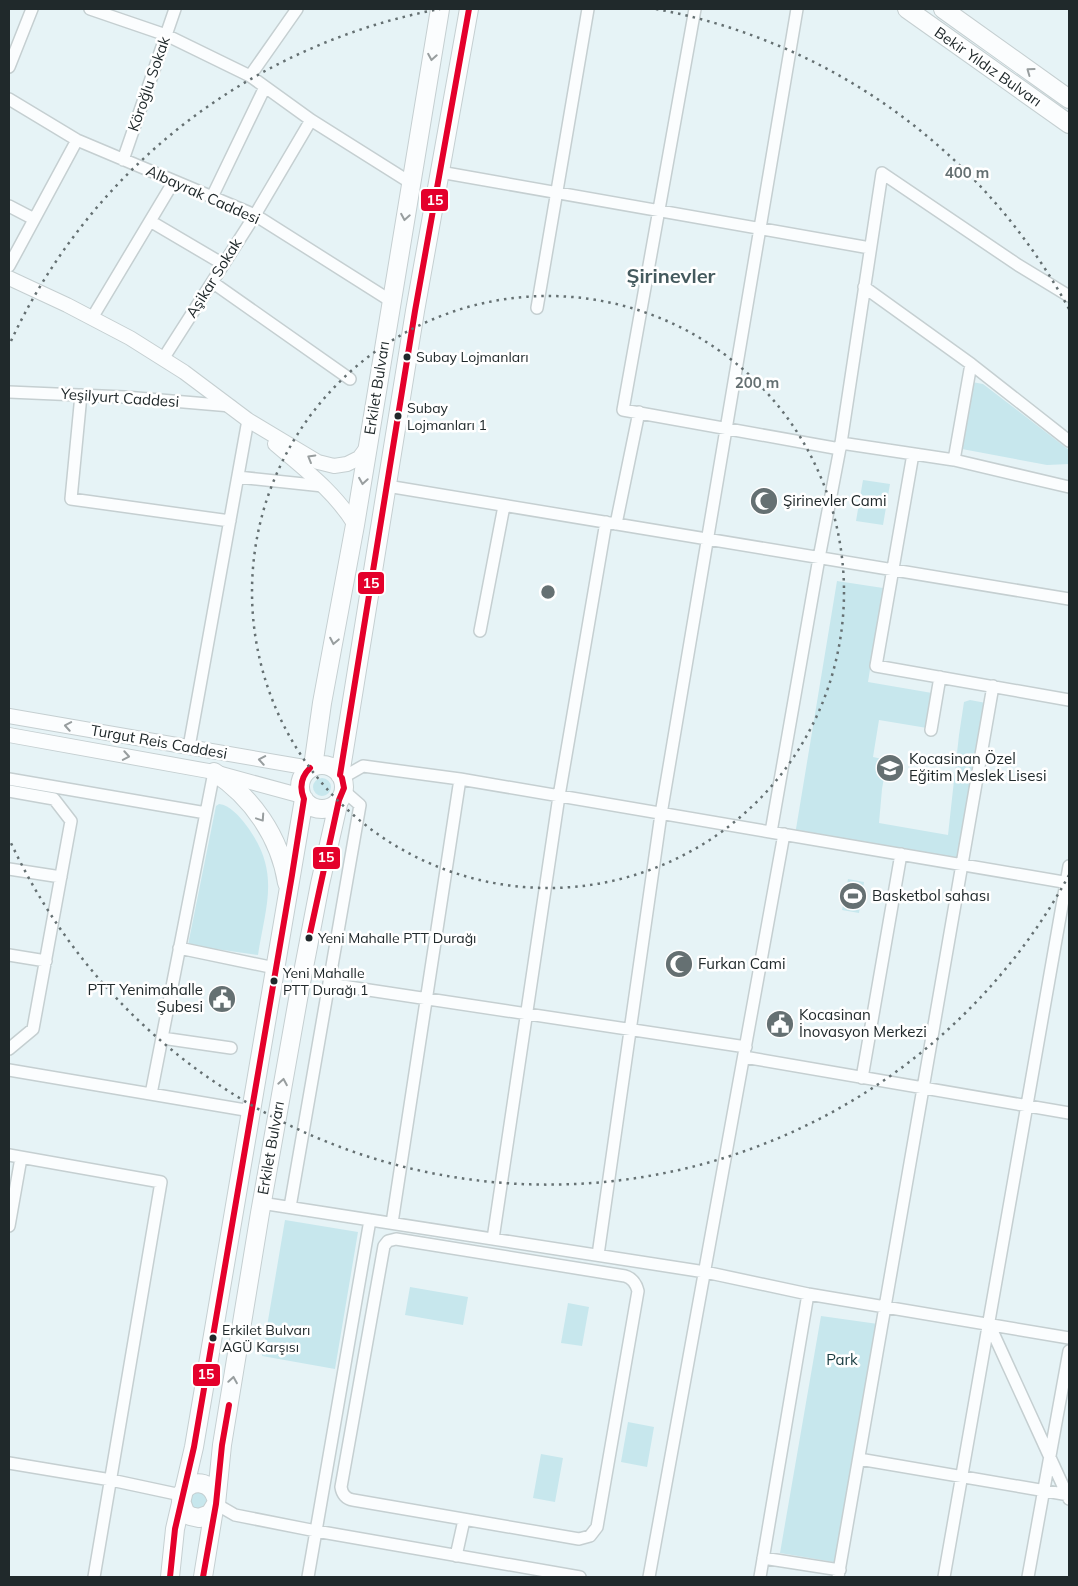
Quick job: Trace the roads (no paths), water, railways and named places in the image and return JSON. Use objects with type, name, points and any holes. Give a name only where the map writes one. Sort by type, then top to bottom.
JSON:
[{"type":"main road","name":"Erkilet Bulvarı","points":[[312,768],[322,703],[356,525],[440,9]]},
{"type":"main road","name":"Erkilet Bulvarı","points":[[203,1577],[216,1504],[222,1445],[261,1203],[303,972],[341,786],[415,311],[469,9]]},
{"type":"main road","name":"Bekir Yıldız Bulvarı","points":[[907,9],[1069,124]]},
{"type":"main road","name":"Bekir Yıldız Bulvarı","points":[[943,9],[1069,99]]},
{"type":"main road","points":[[327,765],[333,768],[341,786],[331,806],[321,808],[311,806],[303,797],[301,782],[305,773],[312,768],[327,765]]},
{"type":"main road","points":[[214,772],[237,789],[262,820],[280,854],[289,892]]},
{"type":"main road","name":"Erkilet Bulvarı","points":[[170,1577],[175,1529],[194,1446],[289,892],[303,797]]},
{"type":"main road","points":[[200,1482],[211,1487],[216,1504],[205,1517],[193,1517],[186,1512],[182,1497],[188,1486],[200,1482]]},
{"type":"street","points":[[9,67],[32,9]]},
{"type":"street","points":[[90,9],[166,35],[250,76],[311,120],[411,183]]},
{"type":"street","name":"Köroğlu Sokak","points":[[123,160],[175,9]]},
{"type":"street","points":[[250,76],[297,9]]},
{"type":"street","points":[[536,308],[588,9]]},
{"type":"street","points":[[695,9],[623,410],[841,446],[954,460],[1069,487]]},
{"type":"street","points":[[598,1255],[662,814],[725,428],[797,9]]},
{"type":"street","points":[[212,197],[265,87]]},
{"type":"street","name":"Albayrak Caddesi","points":[[9,99],[77,140],[254,215],[391,301]]},
{"type":"street","name":"Aşikar Sokak","points":[[163,358],[254,215],[311,120]]},
{"type":"street","points":[[9,266],[77,140]]},
{"type":"street","points":[[440,172],[870,248]]},
{"type":"street","points":[[771,832],[819,558],[841,446],[882,173],[1018,265],[1069,296]]},
{"type":"street","points":[[92,318],[174,181]]},
{"type":"street","points":[[9,206],[34,219]]},
{"type":"street","points":[[150,221],[223,264]]},
{"type":"street","points":[[9,278],[92,318],[163,358],[248,420],[339,501],[356,525]]},
{"type":"street","points":[[212,282],[350,379]]},
{"type":"street","points":[[864,288],[971,364],[1069,441]]},
{"type":"street","points":[[954,460],[971,364]]},
{"type":"street","name":"Yeşilyurt Caddesi","points":[[9,392],[125,397],[230,406]]},
{"type":"street","points":[[81,395],[70,500],[230,521]]},
{"type":"street","points":[[493,1239],[559,796],[611,523],[639,412]]},
{"type":"street","points":[[248,420],[318,462],[328,466],[340,466],[353,462],[359,458],[368,446]]},
{"type":"street","points":[[189,747],[248,420]]},
{"type":"street","points":[[913,454],[876,666],[1069,700]]},
{"type":"street","points":[[238,477],[323,486]]},
{"type":"street","points":[[387,486],[1069,599]]},
{"type":"street","points":[[480,631],[504,506]]},
{"type":"street","points":[[931,730],[940,677]]},
{"type":"street","points":[[763,1558],[839,1573],[993,686]]},
{"type":"street","name":"Turgut Reis Caddesi","points":[[9,716],[312,768]]},
{"type":"street","name":"Turgut Reis Caddesi","points":[[9,735],[214,772],[303,797]]},
{"type":"street","points":[[290,1207],[360,805],[341,786],[363,766],[460,779],[1068,883]]},
{"type":"street","points":[[151,1094],[214,772]]},
{"type":"street","points":[[9,779],[206,813]]},
{"type":"street","points":[[392,1223],[460,779]]},
{"type":"street","points":[[9,791],[54,799],[71,821],[34,1029],[9,1049]]},
{"type":"street","points":[[649,1577],[784,834]]},
{"type":"street","points":[[862,1078],[902,854]]},
{"type":"street","points":[[944,1577],[1068,883],[1069,866]]},
{"type":"street","points":[[9,869],[61,877]]},
{"type":"street","points":[[179,948],[275,968]]},
{"type":"street","points":[[9,955],[46,961]]},
{"type":"street","points":[[329,984],[630,1030],[745,1052],[862,1078],[1069,1113]]},
{"type":"street","points":[[162,1038],[231,1048]]},
{"type":"street","points":[[9,1070],[251,1111]]},
{"type":"street","points":[[9,1155],[161,1182],[94,1577]]},
{"type":"street","points":[[9,1226],[21,1158]]},
{"type":"street","points":[[261,1203],[705,1272],[808,1294],[1069,1338]]},
{"type":"street","points":[[308,1577],[370,1220]]},
{"type":"street","points":[[396,1239],[550,1263],[625,1276],[631,1279],[636,1284],[638,1291],[595,1530],[590,1536],[579,1540],[464,1520],[353,1500],[347,1498],[342,1491],[386,1244],[396,1239]]},
{"type":"street","points":[[760,1577],[808,1294]]},
{"type":"street","points":[[989,1324],[1069,1496]]},
{"type":"street","points":[[1028,1577],[1069,1350]]},
{"type":"street","points":[[859,1459],[1069,1496]]},
{"type":"street","points":[[9,1463],[111,1480],[182,1497]]},
{"type":"street","points":[[216,1504],[234,1515],[580,1577]]},
{"type":"street","points":[[456,1556],[464,1520]]},
{"type":"place","name":"Subay Lojmanları","points":[[407,357]]},
{"type":"place","name":"Subay Lojmanları 1","points":[[398,416]]},
{"type":"place","name":"Şirinevler Cami","points":[[764,501]]},
{"type":"place","name":"Kocasinan Özel Eğitim Meslek Lisesi","points":[[890,768]]},
{"type":"place","name":"Basketbol sahası","points":[[853,896]]},
{"type":"place","name":"Yeni Mahalle PTT Durağı","points":[[309,938]]},
{"type":"place","name":"Furkan Cami","points":[[679,964]]},
{"type":"place","name":"Yeni Mahalle PTT Durağı 1","points":[[274,981]]},
{"type":"place","name":"PTT Yenimahalle Şubesi","points":[[222,999]]},
{"type":"place","name":"Kocasinan İnovasyon Merkezi","points":[[780,1024]]},
{"type":"place","name":"Erkilet Bulvarı AGÜ Karşısı","points":[[213,1338]]},
{"type":"district","name":"Şirinevler","points":[[671,276]]},
{"type":"park label","name":"Park","points":[[842,1360]]}]
